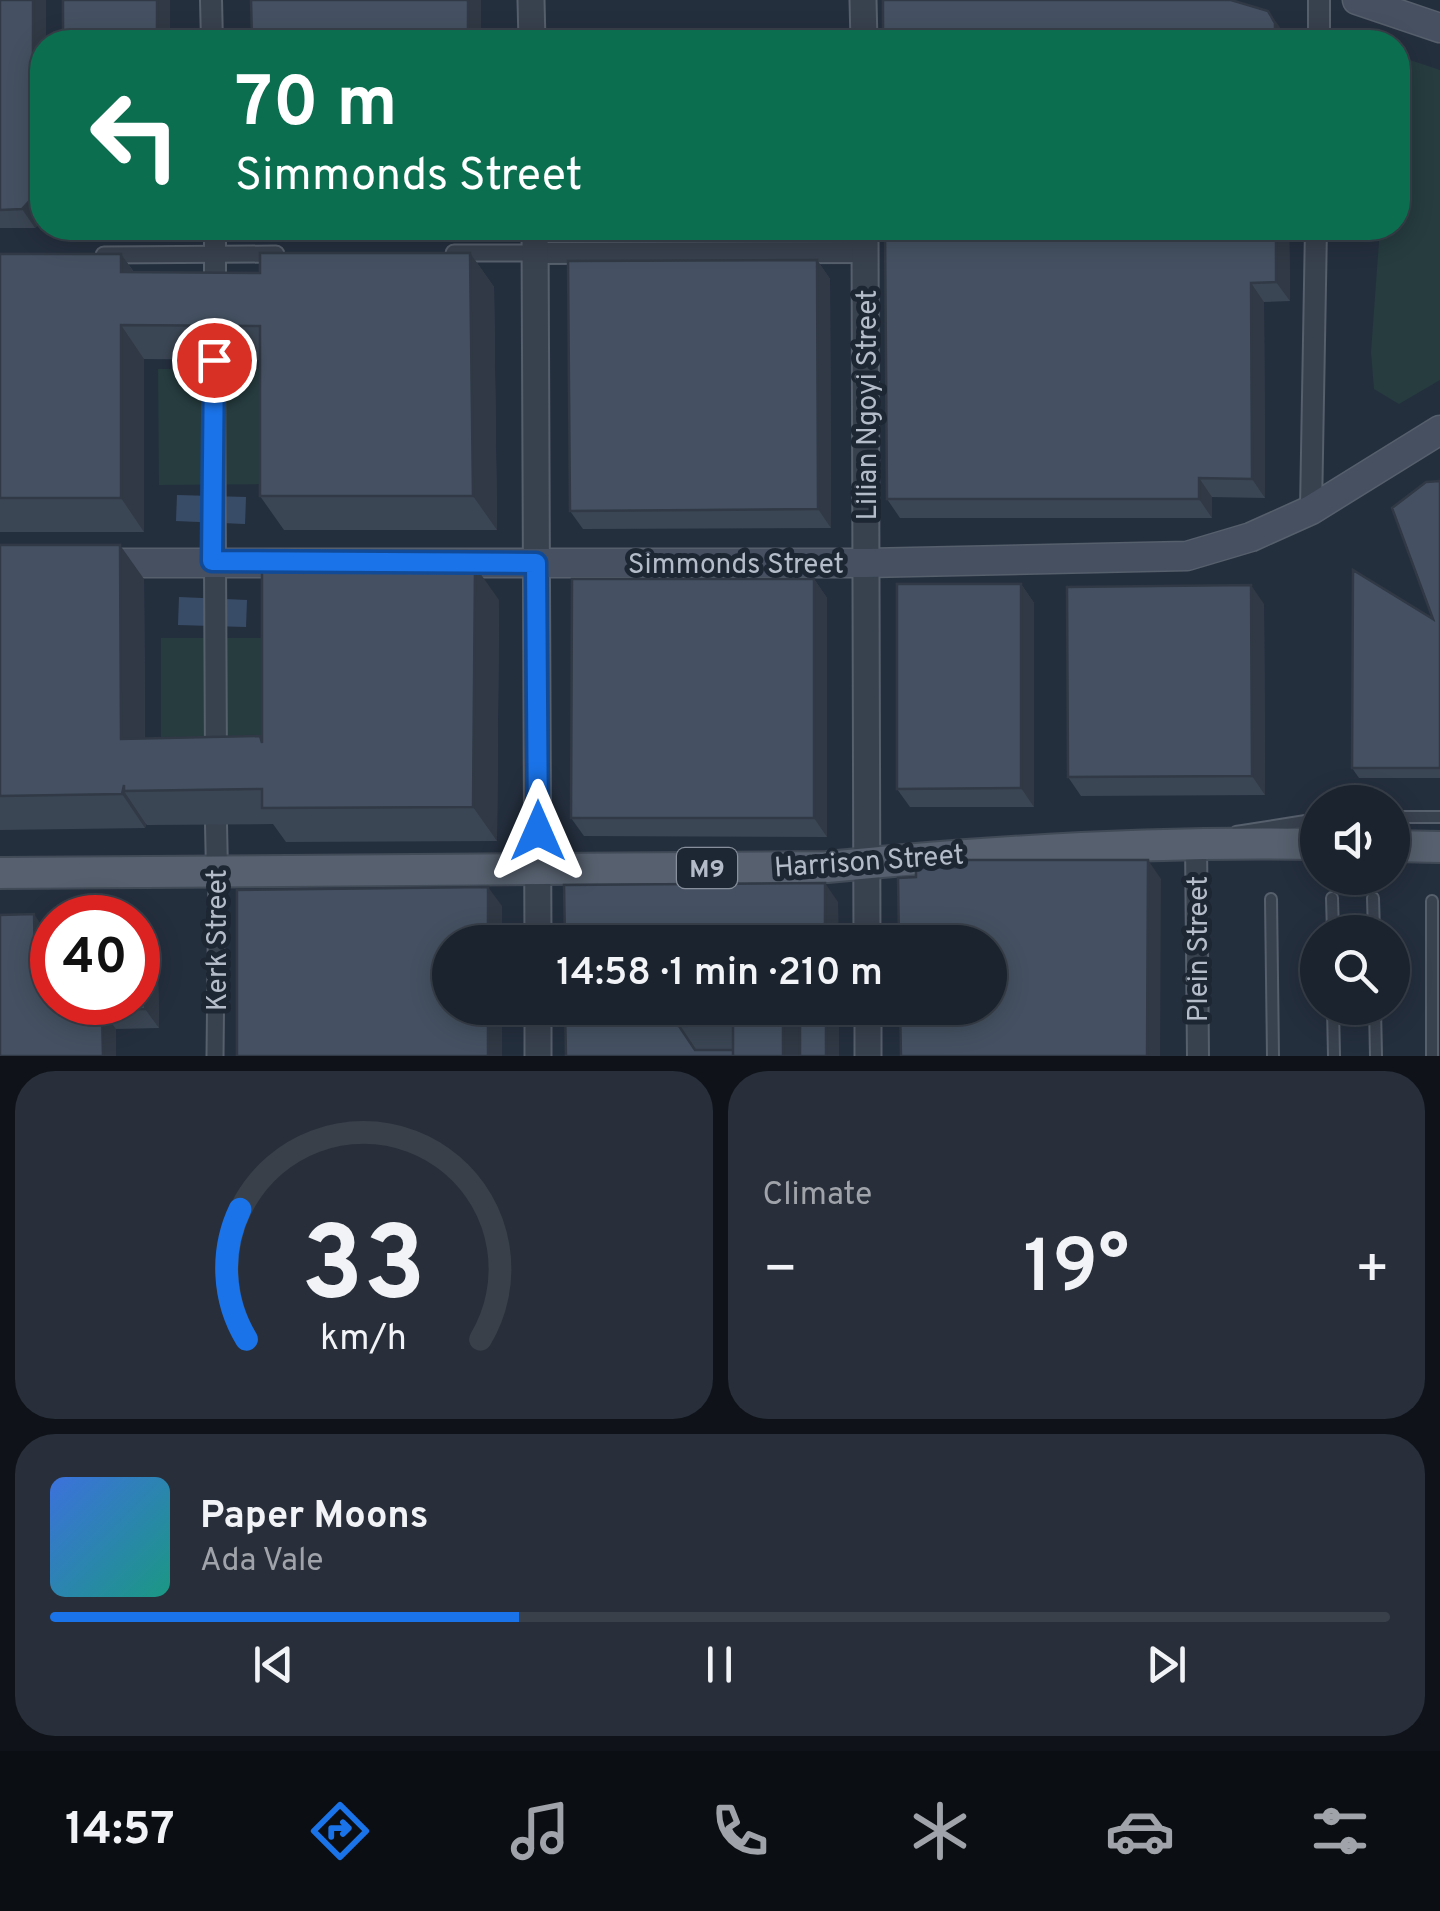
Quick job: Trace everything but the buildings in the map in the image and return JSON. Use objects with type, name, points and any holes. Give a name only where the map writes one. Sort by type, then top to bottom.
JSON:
[{"type":"main road","points":[[1357,0],[1440,28]]},
{"type":"main road","name":"Simmonds Street","points":[[78,563],[866,562],[1187,556],[1251,537],[1311,510],[1440,430]]},
{"type":"main road","name":"Harrison Street","points":[[0,872],[827,867],[913,856],[1196,842],[1300,844]]},
{"type":"main road","points":[[1410,846],[1440,847]]},
{"type":"street","points":[[211,0],[212,30]]},
{"type":"street","points":[[531,0],[532,30]]},
{"type":"street","points":[[864,0],[864,30]]},
{"type":"street","points":[[1319,30],[1320,0]]},
{"type":"street","points":[[215,240],[215,306]]},
{"type":"street","points":[[435,253],[535,240],[865,240]]},
{"type":"street","points":[[535,240],[538,925]]},
{"type":"street","name":"Lilian Ngoyi Street","points":[[865,240],[867,925]]},
{"type":"street","points":[[1311,510],[1316,240]]},
{"type":"street","points":[[78,255],[296,254]]},
{"type":"street","points":[[214,360],[216,772]]},
{"type":"street","name":"Kerk Street","points":[[216,824],[216,1056]]},
{"type":"street","name":"Plein Street","points":[[1196,842],[1198,1056]]},
{"type":"street","points":[[538,1025],[538,1056]]},
{"type":"street","points":[[868,1025],[868,1056]]},
{"type":"lane","points":[[1410,816],[1440,817]]},
{"type":"lane","points":[[1196,842],[1251,828],[1300,821]]},
{"type":"lane","points":[[1332,898],[1332,915]]},
{"type":"lane","points":[[1373,898],[1374,915]]},
{"type":"lane","points":[[1270,899],[1273,1056]]},
{"type":"lane","points":[[1432,901],[1432,1056]]},
{"type":"lane","points":[[1333,1025],[1334,1056]]},
{"type":"lane","points":[[1375,1025],[1376,1056]]},
{"type":"green space","points":[[1410,60],[1440,70],[1440,380],[1399,404],[1374,389],[1371,352],[1379,240],[1410,240]]},
{"type":"green space","points":[[277,368],[278,484],[159,485],[158,369]]},
{"type":"green space","points":[[161,638],[278,638],[278,760],[161,760]]},
{"type":"water","points":[[177,495],[246,497],[245,524],[176,521]]},
{"type":"water","points":[[179,597],[247,600],[246,627],[178,625]]},
{"type":"route","points":[[214,360],[212,561],[536,563],[538,831]]}]
